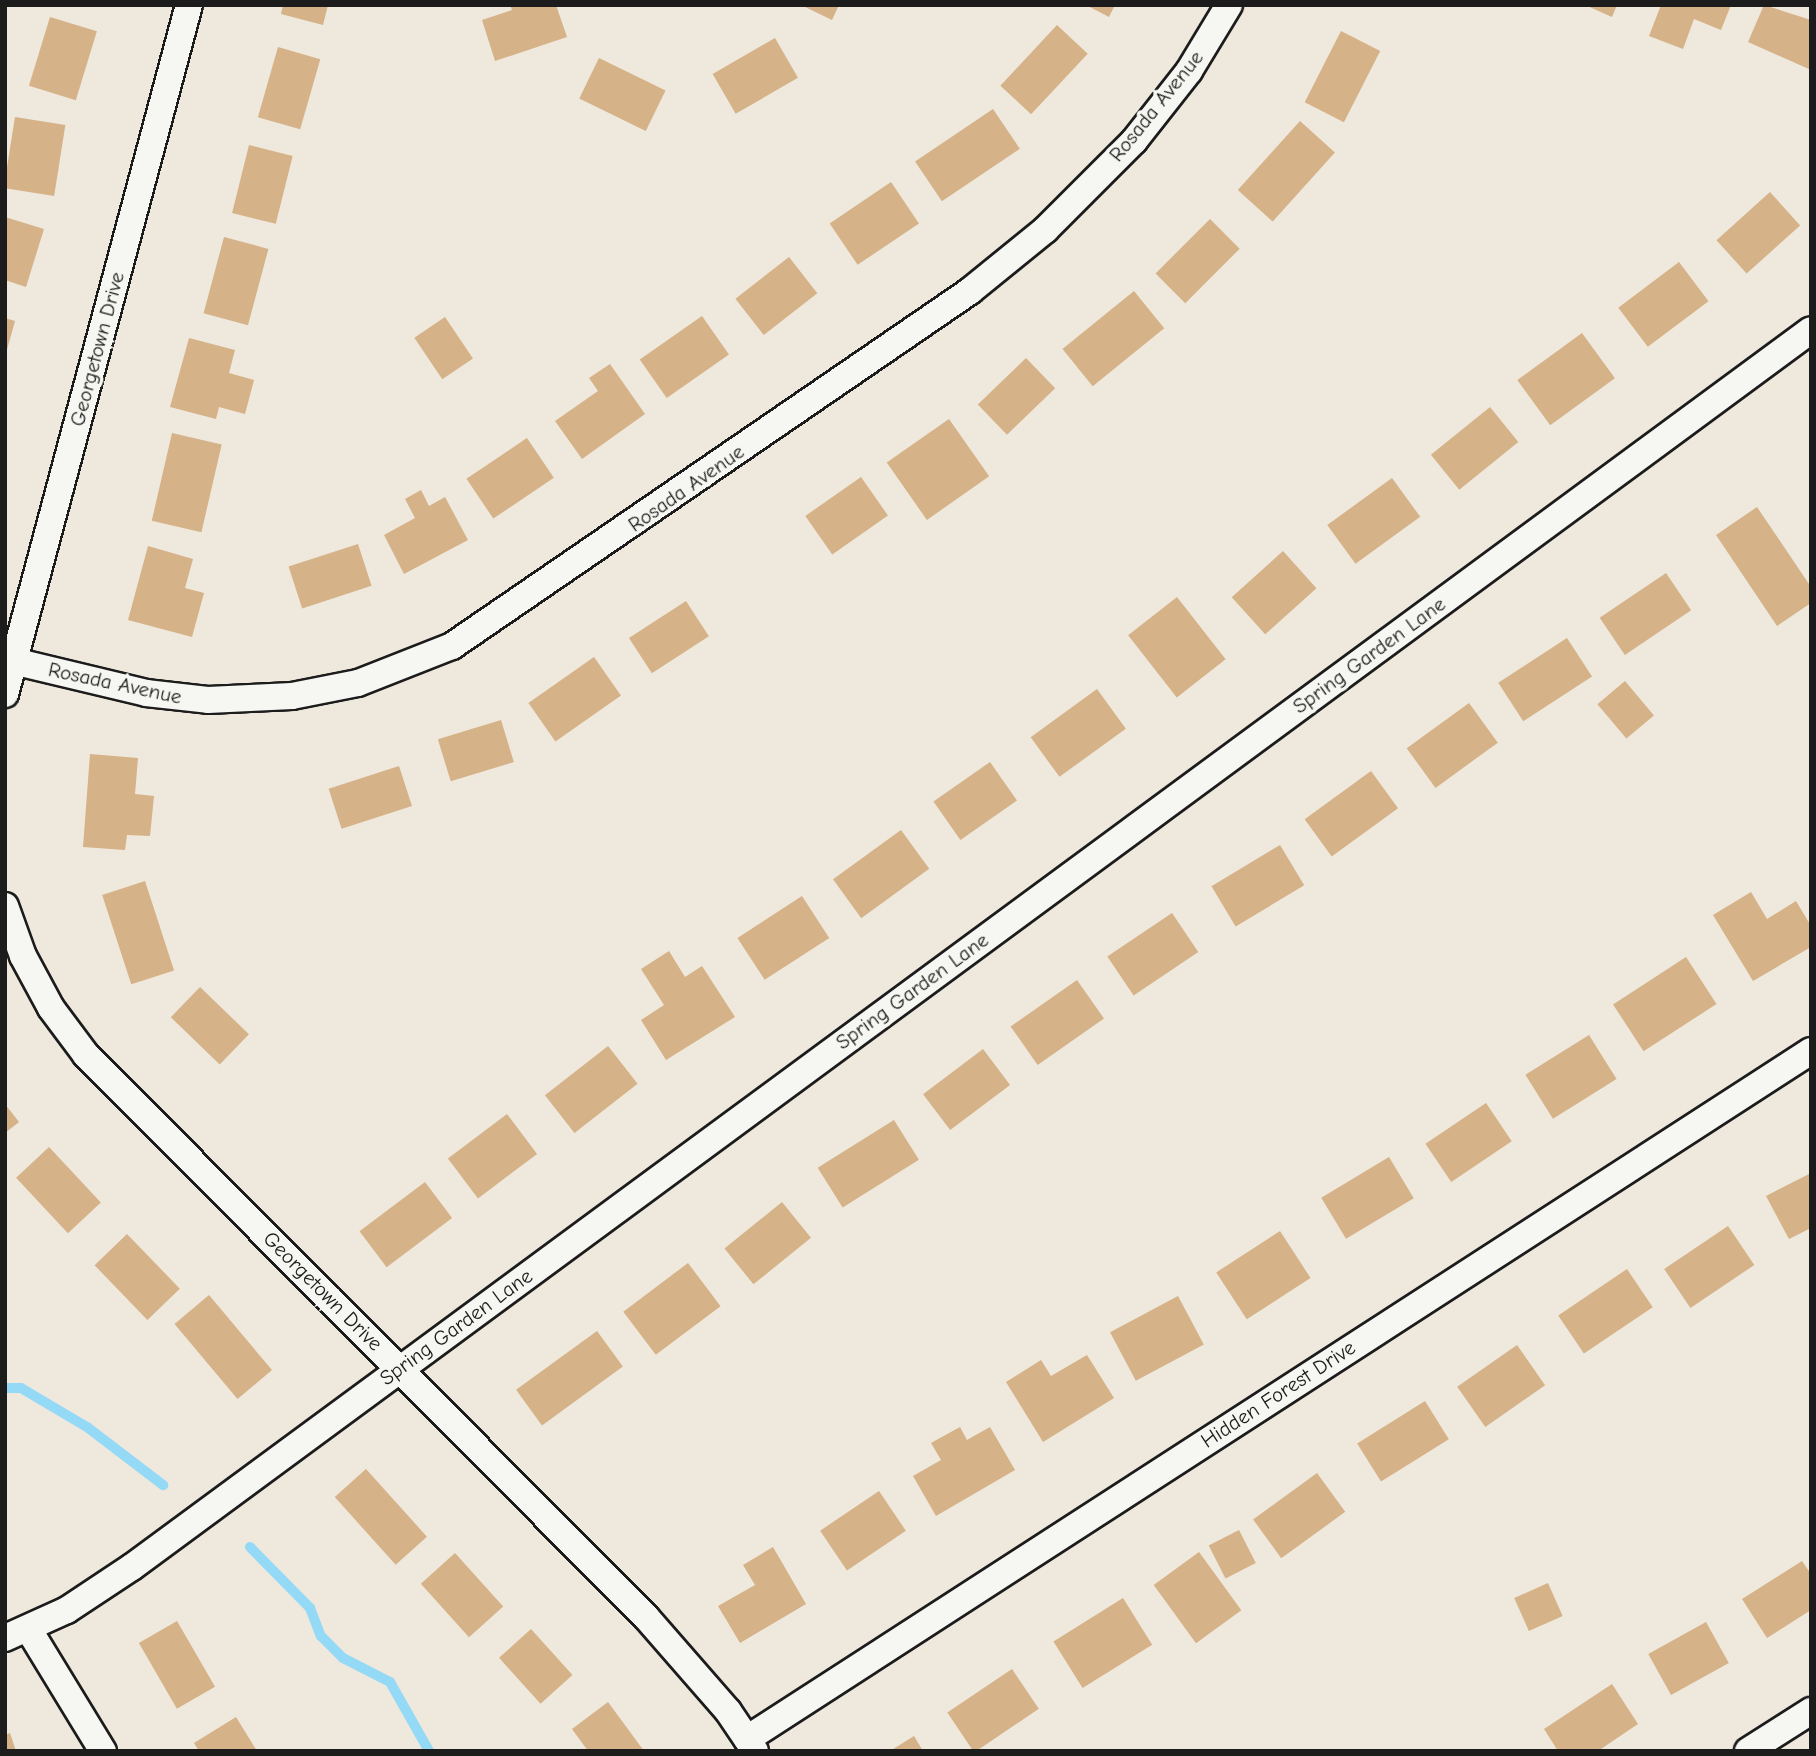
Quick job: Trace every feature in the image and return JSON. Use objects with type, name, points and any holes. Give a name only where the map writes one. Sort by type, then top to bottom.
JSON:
[{"type":"street","name":"Georgetown Drive","points":[[5,694],[189,5]]},
{"type":"street","name":"Rosada Avenue","points":[[13,661],[146,693],[208,700],[292,696],[358,683],[452,646],[958,298],[1045,230],[1134,141],[1189,71],[1229,5]]},
{"type":"street","name":"Spring Garden Lane","points":[[17,1634],[132,1567],[1811,330]]},
{"type":"street","name":"Georgetown Drive","points":[[5,906],[23,956],[51,1008],[86,1055],[646,1617],[751,1745]]},
{"type":"street","name":"Hidden Forest Drive","points":[[751,1745],[1811,1051]]},
{"type":"street","points":[[17,1634],[103,1751]]},
{"type":"street","points":[[1748,1751],[1811,1711]]},
{"type":"building","points":[[283,5],[328,5],[323,25],[281,14]]},
{"type":"building","points":[[510,5],[556,5],[567,37],[495,61],[482,20],[512,10]]},
{"type":"building","points":[[801,5],[839,5],[832,20]]},
{"type":"building","points":[[1086,5],[1115,5],[1109,17]]},
{"type":"building","points":[[1585,5],[1617,5],[1612,17]]},
{"type":"building","points":[[1661,5],[1731,5],[1721,30],[1694,19],[1683,49],[1649,36]]},
{"type":"building","points":[[1764,5],[1811,20],[1811,70],[1748,42]]},
{"type":"building","points":[[50,17],[97,31],[76,100],[29,86]]},
{"type":"building","points":[[1057,25],[1088,54],[1031,114],[1000,86]]},
{"type":"building","points":[[1341,31],[1380,51],[1344,122],[1305,102]]},
{"type":"building","points":[[775,38],[798,78],[736,114],[713,74]]},
{"type":"building","points":[[278,47],[320,59],[300,129],[258,117]]},
{"type":"building","points":[[599,58],[666,90],[646,131],[579,98]]},
{"type":"building","points":[[993,109],[1020,149],[942,201],[915,162]]},
{"type":"building","points":[[15,117],[65,125],[54,196],[5,188]]},
{"type":"building","points":[[1300,121],[1335,152],[1273,222],[1238,190]]},
{"type":"building","points":[[249,145],[293,156],[276,224],[232,213]]},
{"type":"building","points":[[891,182],[919,223],[858,265],[830,223]]},
{"type":"building","points":[[1770,192],[1800,225],[1747,274],[1716,240]]},
{"type":"building","points":[[5,217],[44,229],[26,287],[5,280]]},
{"type":"building","points":[[1210,219],[1240,249],[1185,303],[1156,273]]},
{"type":"building","points":[[224,237],[268,249],[248,325],[204,313]]},
{"type":"building","points":[[789,257],[817,293],[764,335],[735,299]]},
{"type":"building","points":[[1679,262],[1708,301],[1648,347],[1618,308]]},
{"type":"building","points":[[1134,291],[1164,328],[1093,386],[1063,349]]},
{"type":"building","points":[[702,316],[729,355],[667,398],[640,360]]},
{"type":"building","points":[[445,317],[473,358],[442,379],[414,338]]},
{"type":"building","points":[[5,318],[15,321],[6,353],[5,353]]},
{"type":"building","points":[[1582,333],[1615,378],[1550,425],[1517,380]]},
{"type":"building","points":[[189,338],[235,350],[229,373],[254,380],[245,414],[219,407],[216,419],[170,407]]},
{"type":"building","points":[[1026,358],[1055,388],[1007,435],[978,405]]},
{"type":"building","points":[[610,364],[645,414],[582,459],[555,421],[598,391],[589,378]]},
{"type":"building","points":[[1490,407],[1518,442],[1459,490],[1431,455]]},
{"type":"building","points":[[949,419],[989,476],[927,520],[887,463]]},
{"type":"building","points":[[172,433],[222,444],[201,532],[152,521]]},
{"type":"building","points":[[527,438],[554,478],[493,519],[466,479]]},
{"type":"building","points":[[861,477],[888,516],[832,555],[805,516]]},
{"type":"building","points":[[1392,478],[1420,517],[1355,564],[1327,525]]},
{"type":"building","points":[[421,490],[429,506],[445,497],[468,540],[404,574],[384,535],[415,518],[405,499]]},
{"type":"building","points":[[1757,507],[1811,587],[1811,603],[1777,626],[1716,535]]},
{"type":"building","points":[[358,544],[372,586],[302,608],[289,567]]},
{"type":"building","points":[[148,546],[193,559],[185,588],[204,593],[192,637],[128,620]]},
{"type":"building","points":[[1283,551],[1316,588],[1265,634],[1232,597]]},
{"type":"building","points":[[1666,573],[1691,610],[1625,655],[1600,618]]},
{"type":"building","points":[[1177,597],[1226,659],[1177,697],[1128,635]]},
{"type":"building","points":[[686,601],[709,636],[652,673],[629,638]]},
{"type":"building","points":[[1567,638],[1592,677],[1523,721],[1498,683]]},
{"type":"building","points":[[594,657],[621,696],[555,741],[528,703]]},
{"type":"building","points":[[1625,681],[1654,715],[1626,739],[1597,704]]},
{"type":"building","points":[[1097,689],[1126,729],[1059,777],[1031,737]]},
{"type":"building","points":[[1469,703],[1498,743],[1436,788],[1407,748]]},
{"type":"building","points":[[501,720],[514,762],[451,781],[438,739]]},
{"type":"building","points":[[90,754],[138,758],[135,794],[154,796],[150,836],[127,835],[125,850],[83,847]]},
{"type":"building","points":[[990,762],[1017,801],[960,840],[933,802]]},
{"type":"building","points":[[399,766],[412,806],[342,829],[329,789]]},
{"type":"building","points":[[1371,771],[1398,808],[1332,856],[1305,819]]},
{"type":"building","points":[[901,830],[929,869],[861,918],[833,879]]},
{"type":"building","points":[[1280,845],[1304,885],[1236,926],[1211,886]]},
{"type":"building","points":[[145,881],[174,970],[131,984],[102,895]]},
{"type":"building","points":[[1751,892],[1767,919],[1796,901],[1811,926],[1811,947],[1753,981],[1713,915]]},
{"type":"building","points":[[802,896],[829,938],[765,980],[737,938]]},
{"type":"building","points":[[1172,913],[1198,952],[1134,996],[1107,957]]},
{"type":"building","points":[[669,951],[685,977],[702,966],[735,1017],[666,1060],[641,1020],[664,1005],[641,969]]},
{"type":"building","points":[[1686,957],[1716,1004],[1644,1051],[1613,1004]]},
{"type":"building","points":[[1077,980],[1104,1019],[1038,1065],[1011,1026]]},
{"type":"building","points":[[200,987],[249,1034],[220,1064],[171,1017]]},
{"type":"building","points":[[1589,1035],[1617,1079],[1553,1119],[1525,1075]]},
{"type":"building","points":[[608,1046],[638,1084],[575,1133],[545,1095]]},
{"type":"building","points":[[983,1049],[1010,1085],[950,1130],[923,1094]]},
{"type":"building","points":[[1486,1103],[1512,1141],[1451,1182],[1425,1144]]},
{"type":"building","points":[[5,1104],[19,1122],[5,1133]]},
{"type":"building","points":[[507,1114],[537,1154],[478,1198],[448,1159]]},
{"type":"building","points":[[894,1120],[919,1160],[843,1208],[818,1168]]},
{"type":"building","points":[[49,1147],[101,1203],[68,1233],[16,1178]]},
{"type":"building","points":[[1389,1157],[1414,1198],[1346,1239],[1321,1198]]},
{"type":"building","points":[[1811,1173],[1811,1228],[1789,1239],[1766,1196]]},
{"type":"building","points":[[425,1182],[452,1218],[387,1267],[360,1231]]},
{"type":"building","points":[[782,1202],[811,1238],[753,1284],[724,1249]]},
{"type":"building","points":[[1728,1226],[1754,1265],[1690,1308],[1664,1269]]},
{"type":"building","points":[[1280,1231],[1310,1278],[1247,1319],[1216,1272]]},
{"type":"building","points":[[127,1234],[180,1289],[147,1320],[95,1265]]},
{"type":"building","points":[[688,1263],[720,1306],[656,1355],[623,1312]]},
{"type":"building","points":[[1627,1269],[1653,1307],[1584,1354],[1558,1315]]},
{"type":"building","points":[[209,1295],[272,1370],[238,1399],[175,1324]]},
{"type":"building","points":[[1178,1296],[1204,1345],[1136,1381],[1110,1332]]},
{"type":"building","points":[[597,1331],[623,1367],[542,1425],[516,1390]]},
{"type":"building","points":[[1517,1345],[1545,1385],[1485,1427],[1457,1387]]},
{"type":"building","points":[[1087,1355],[1114,1398],[1043,1442],[1006,1382],[1041,1360],[1051,1376]]},
{"type":"building","points":[[1425,1401],[1449,1439],[1381,1482],[1357,1443]]},
{"type":"building","points":[[960,1427],[967,1440],[990,1427],[1015,1470],[936,1516],[913,1476],[941,1460],[931,1443]]},
{"type":"building","points":[[366,1469],[427,1537],[396,1565],[335,1497]]},
{"type":"building","points":[[1317,1473],[1345,1512],[1281,1558],[1253,1519]]},
{"type":"building","points":[[879,1491],[906,1531],[847,1570],[820,1531]]},
{"type":"building","points":[[1239,1530],[1256,1563],[1226,1578],[1209,1545]]},
{"type":"building","points":[[773,1547],[806,1604],[740,1643],[718,1606],[755,1585],[743,1565]]},
{"type":"building","points":[[1199,1552],[1241,1610],[1196,1643],[1154,1585]]},
{"type":"building","points":[[455,1553],[503,1607],[469,1637],[421,1584]]},
{"type":"building","points":[[1802,1561],[1811,1574],[1811,1610],[1767,1638],[1742,1599]]},
{"type":"building","points":[[1548,1583],[1563,1616],[1529,1631],[1514,1598]]},
{"type":"building","points":[[1123,1598],[1152,1645],[1083,1688],[1053,1641]]},
{"type":"building","points":[[177,1621],[215,1687],[177,1709],[139,1643]]},
{"type":"building","points":[[1706,1622],[1729,1663],[1671,1695],[1648,1654]]},
{"type":"building","points":[[531,1629],[572,1675],[541,1704],[499,1658]]},
{"type":"building","points":[[1012,1669],[1039,1709],[976,1751],[973,1751],[947,1713]]},
{"type":"building","points":[[1612,1684],[1638,1724],[1598,1751],[1558,1751],[1544,1729]]},
{"type":"building","points":[[608,1702],[644,1751],[588,1751],[572,1729]]},
{"type":"building","points":[[236,1717],[257,1751],[199,1751],[194,1743]]},
{"type":"building","points":[[10,1733],[16,1751],[5,1751],[5,1735]]},
{"type":"building","points":[[914,1736],[923,1751],[890,1751]]},
{"type":"waterway","points":[[5,1388],[21,1388],[87,1427],[163,1485]]},
{"type":"waterway","points":[[250,1547],[310,1608],[321,1636],[343,1658],[390,1682],[429,1751]]}]
